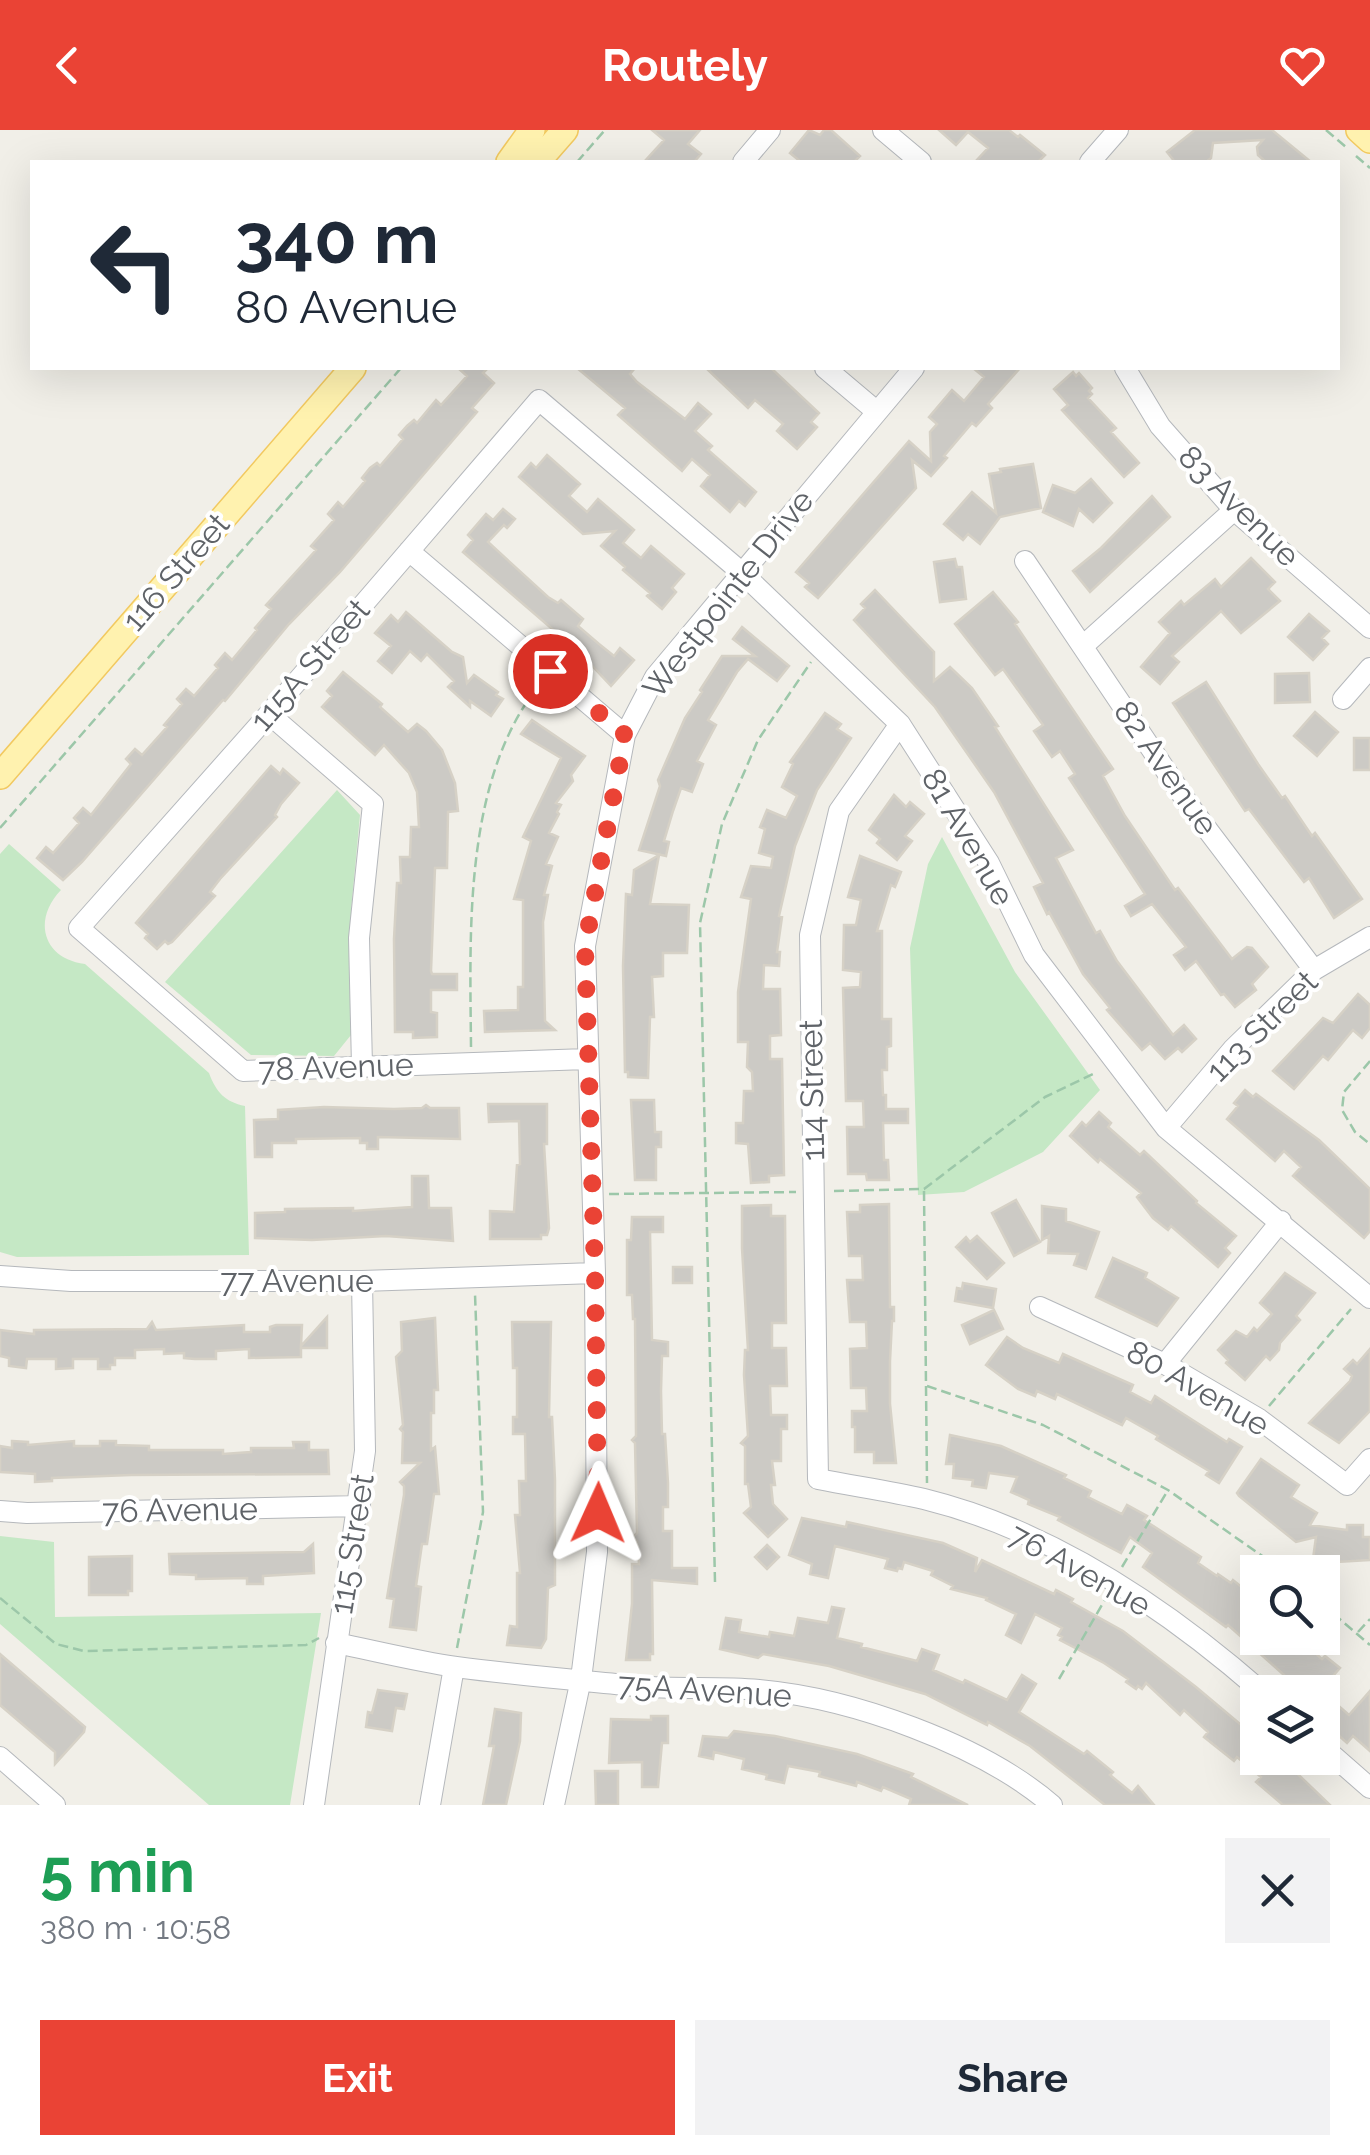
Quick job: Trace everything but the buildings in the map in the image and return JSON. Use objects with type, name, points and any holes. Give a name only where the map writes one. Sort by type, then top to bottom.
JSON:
[{"type":"main road","points":[[511,160],[532,130]]},
{"type":"main road","points":[[539,160],[565,130]]},
{"type":"main road","points":[[1359,130],[1370,140]]},
{"type":"main road","name":"116 Street","points":[[0,776],[351,370]]},
{"type":"street","points":[[745,160],[770,130]]},
{"type":"street","points":[[884,130],[919,160]]},
{"type":"street","points":[[1092,160],[1118,130]]},
{"type":"street","points":[[827,370],[876,411]]},
{"type":"street","name":"Westpointe Drive","points":[[554,1805],[581,1679],[597,1552],[595,1273],[585,946],[625,735],[654,678],[912,370]]},
{"type":"street","name":"83 Avenue","points":[[1127,370],[1160,426],[1234,510],[1370,628]]},
{"type":"street","name":"115A Street","points":[[79,928],[538,400]]},
{"type":"street","name":"81 Avenue","points":[[538,400],[740,572],[900,724],[989,863],[1034,955],[1166,1128],[1281,1222],[1361,1303]]},
{"type":"street","points":[[1083,646],[1234,510]]},
{"type":"street","points":[[409,551],[625,735]]},
{"type":"street","name":"82 Avenue","points":[[1025,561],[1191,808],[1314,970]]},
{"type":"street","points":[[1342,699],[1370,668]]},
{"type":"street","points":[[269,714],[373,804],[359,938],[362,1066]]},
{"type":"street","name":"114 Street","points":[[818,1479],[810,935],[839,812],[900,724]]},
{"type":"street","name":"78 Avenue","points":[[79,928],[243,1071],[587,1059]]},
{"type":"street","name":"113 Street","points":[[1166,1128],[1233,1049],[1314,970],[1370,937]]},
{"type":"street","points":[[1166,1364],[1281,1222]]},
{"type":"street","name":"77 Avenue","points":[[0,1276],[71,1282],[362,1281],[595,1273]]},
{"type":"street","name":"115 Street","points":[[314,1805],[360,1506],[365,1451],[362,1281]]},
{"type":"street","name":"80 Avenue","points":[[1040,1307],[1166,1364],[1259,1419],[1348,1485],[1370,1459]]},
{"type":"street","name":"76 Avenue","points":[[818,1479],[927,1500],[1027,1535],[1117,1578],[1243,1675]]},
{"type":"street","name":"76 Avenue","points":[[0,1510],[27,1513],[360,1506]]},
{"type":"street","name":"75A Avenue","points":[[336,1644],[454,1667],[641,1687],[794,1694],[867,1712],[946,1741],[1035,1790],[1052,1805]]},
{"type":"street","points":[[430,1805],[454,1667]]},
{"type":"street","points":[[0,1756],[55,1805]]},
{"type":"street","points":[[1340,1762],[1370,1788]]},
{"type":"street","points":[[1365,1805],[1370,1799]]},
{"type":"path","points":[[579,160],[605,130]]},
{"type":"path","points":[[0,828],[398,370]]},
{"type":"path","points":[[715,1582],[700,923],[722,824],[758,740],[822,649]]},
{"type":"path","points":[[472,1062],[473,887],[484,812],[504,740],[550,671]]},
{"type":"path","points":[[1370,1061],[1344,1092],[1342,1110],[1356,1132],[1370,1144]]},
{"type":"path","points":[[592,1194],[924,1189],[1045,1097],[1096,1073]]},
{"type":"path","points":[[924,1189],[927,1489]]},
{"type":"path","points":[[454,1667],[483,1512],[473,1277]]},
{"type":"path","points":[[1259,1419],[1361,1303]]},
{"type":"path","points":[[926,1386],[1042,1425],[1168,1490],[1261,1555]]},
{"type":"path","points":[[1059,1679],[1168,1490]]},
{"type":"path","points":[[0,1598],[56,1644],[84,1650],[306,1645],[328,1633],[336,1644]]},
{"type":"path","points":[[1357,1633],[1370,1618]]},
{"type":"path","points":[[1340,1619],[1370,1645]]},
{"type":"green space","points":[[337,790],[360,815],[351,911],[351,1035],[334,1056],[251,1055],[165,982]]},
{"type":"green space","points":[[942,837],[1015,972],[1100,1090],[1043,1152],[964,1192],[918,1195],[910,948],[928,864]]},
{"type":"green space","points":[[9,844],[61,890],[52,902],[45,925],[46,936],[59,955],[85,964],[209,1073],[222,1095],[245,1106],[249,1255],[17,1257],[0,1252],[0,854]]},
{"type":"green space","points":[[0,1536],[54,1542],[55,1617],[321,1613],[290,1805],[209,1805],[0,1624]]},
{"type":"route","points":[[550,671],[625,735],[585,946],[598,1513]]}]
